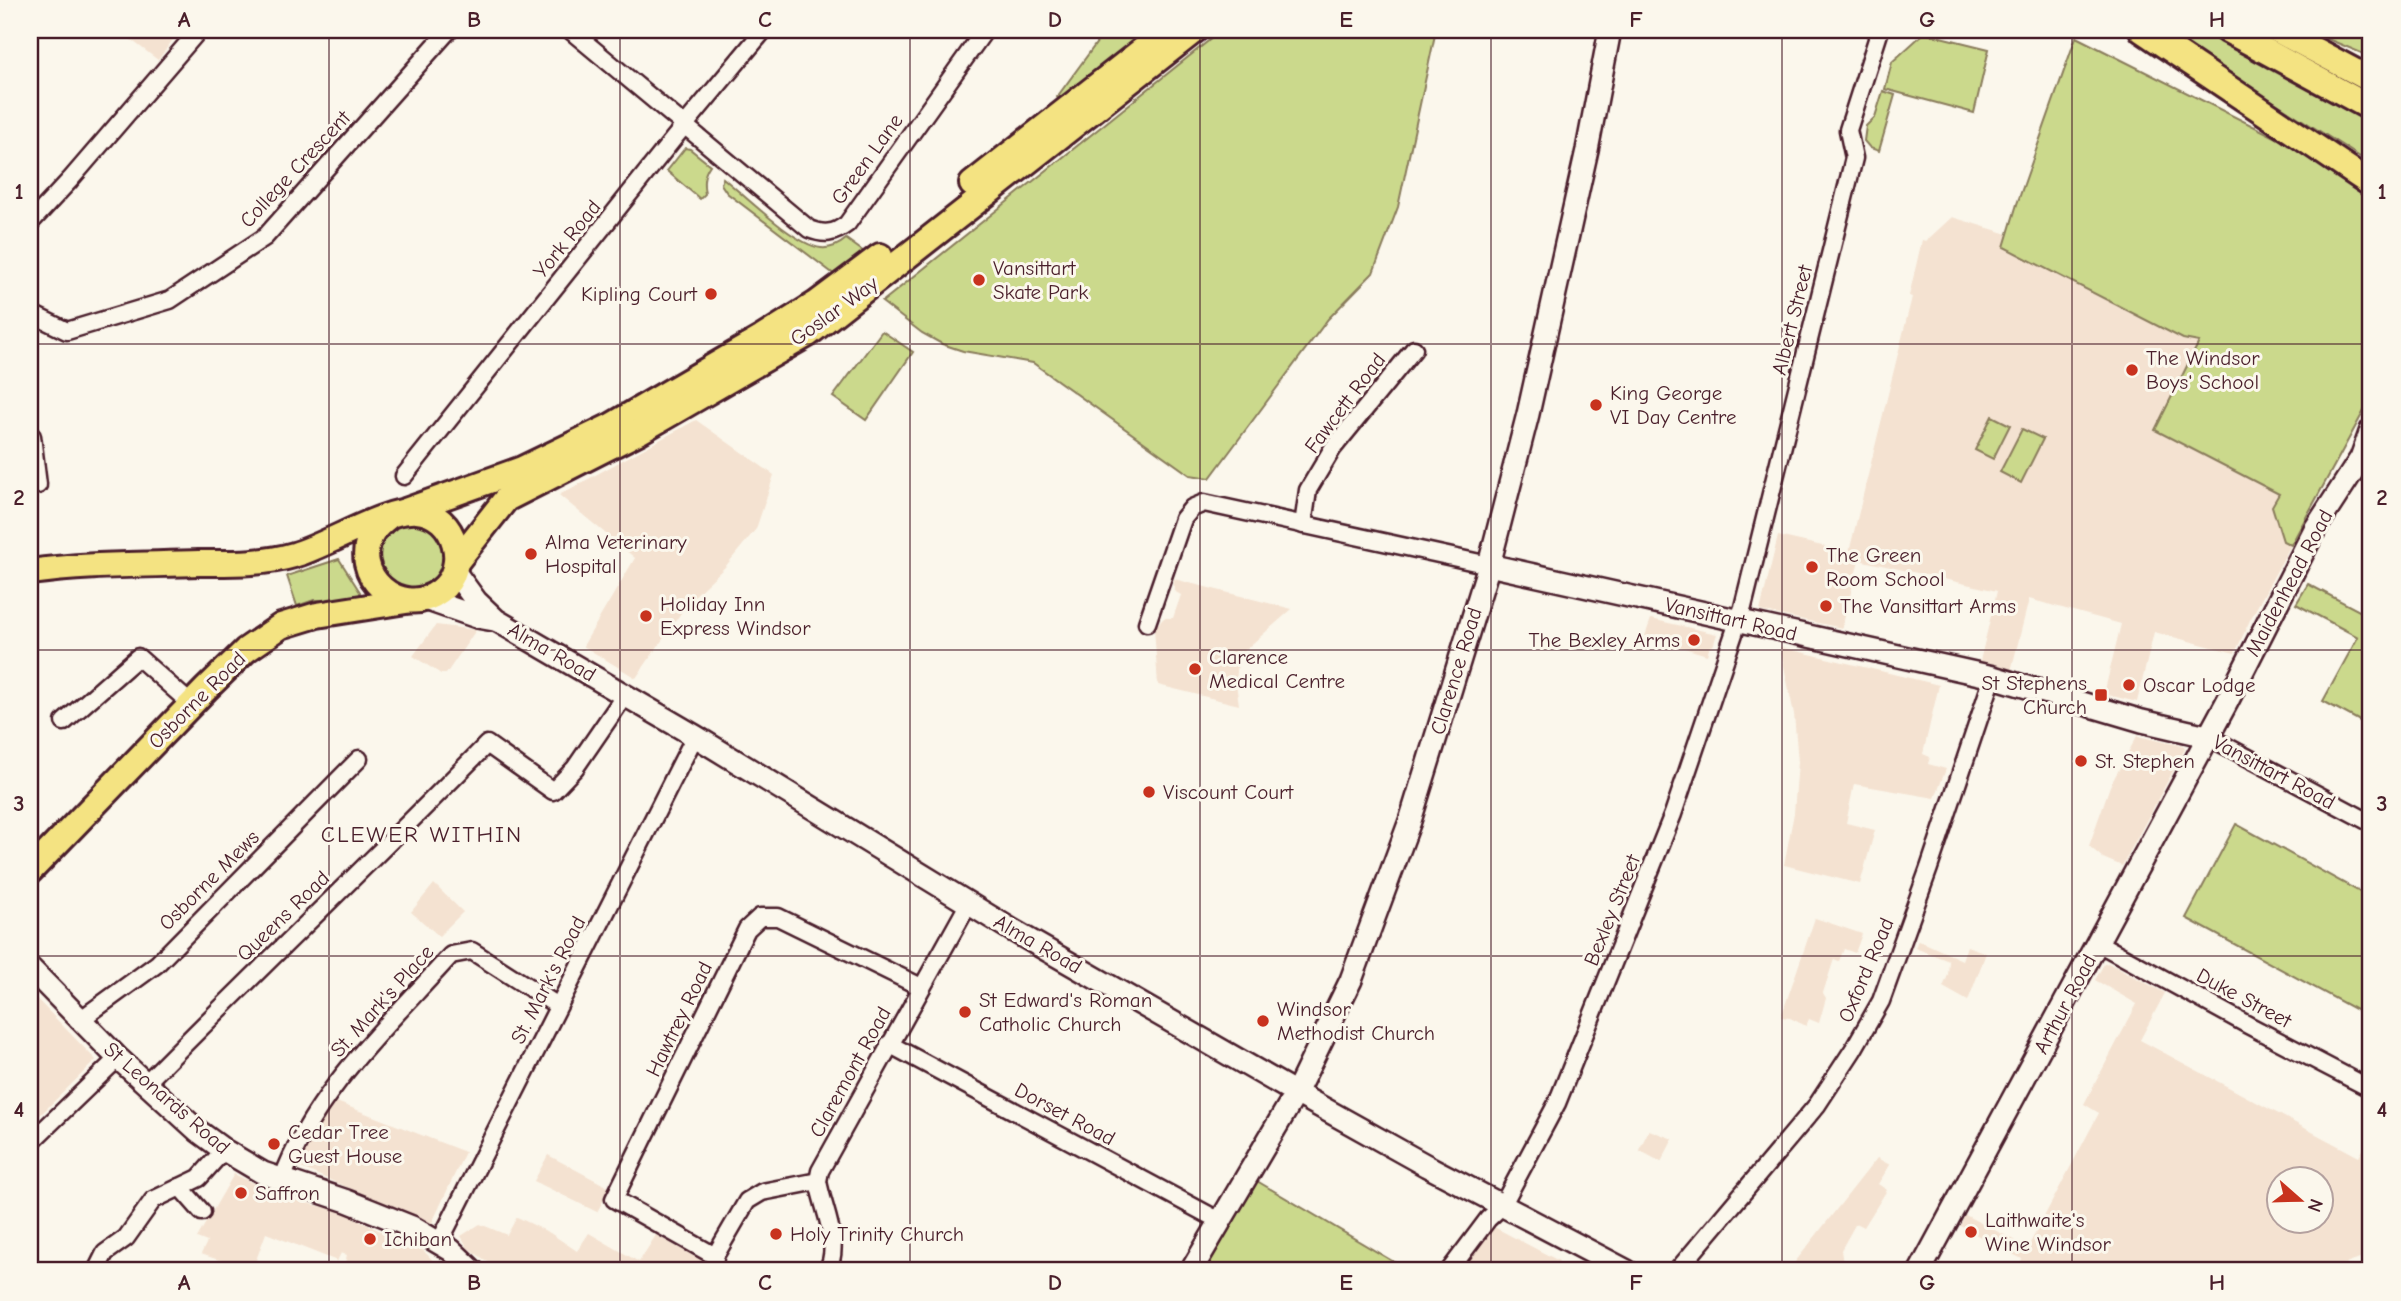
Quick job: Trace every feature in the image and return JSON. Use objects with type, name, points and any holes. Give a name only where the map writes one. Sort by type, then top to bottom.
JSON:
[{"type":"main road","name":"Goslar Way","points":[[30,572],[114,566],[248,562],[293,555],[396,514],[522,469],[565,449],[611,426],[816,304],[1168,30]]},
{"type":"main road","name":"Goslar Way","points":[[456,566],[506,499],[640,431],[808,334],[1195,30]]},
{"type":"main road","points":[[2142,30],[2371,184]]},
{"type":"main road","points":[[2227,30],[2335,75],[2371,80]]},
{"type":"main road","points":[[2277,30],[2335,75],[2371,108]]},
{"type":"main road","points":[[421,511],[433,515],[445,525],[456,547],[456,566],[439,592],[415,600],[391,596],[379,588],[370,575],[367,548],[373,531],[396,514],[421,511]]},
{"type":"main road","name":"Osborne Road","points":[[30,872],[246,650],[281,626],[317,615],[415,600]]},
{"type":"street","points":[[30,223],[199,30]]},
{"type":"street","name":"College Crescent","points":[[30,313],[67,331],[170,300],[265,237],[449,30]]},
{"type":"street","points":[[570,30],[684,126]]},
{"type":"street","name":"York Road","points":[[404,476],[764,30]]},
{"type":"street","name":"Green Lane","points":[[684,126],[808,229],[829,234],[846,223],[985,30]]},
{"type":"street","name":"Clarence Road","points":[[1191,1271],[1296,1093],[1351,981],[1410,821],[1489,565],[1531,401],[1587,150],[1610,30]]},
{"type":"street","name":"Albert Street","points":[[1739,621],[1854,158],[1848,130],[1880,30]]},
{"type":"street","name":"Fawcett Road","points":[[1303,525],[1308,490],[1333,449],[1414,349]]},
{"type":"street","name":"Maidenhead Road","points":[[2207,736],[2315,529],[2366,459],[2371,430]]},
{"type":"street","points":[[30,436],[38,485]]},
{"type":"street","name":"Vansittart Road","points":[[1147,623],[1183,519],[1192,508],[1204,503],[1993,677],[2207,736],[2371,823]]},
{"type":"street","name":"Alma Road","points":[[456,566],[475,601],[496,620],[695,736],[969,903],[1296,1093],[1627,1271]]},
{"type":"street","name":"Alma Road","points":[[415,600],[496,620]]},
{"type":"street","name":"Bexley Street","points":[[1448,1271],[1488,1219],[1503,1206],[1557,1103],[1673,814],[1739,621]]},
{"type":"street","points":[[64,722],[138,656],[191,704]]},
{"type":"street","name":"Oxford Road","points":[[1677,1271],[1817,1105],[1853,1050],[1881,1000],[1925,880],[1993,677]]},
{"type":"street","name":"Queens Road","points":[[145,1084],[487,744],[553,790],[575,768],[625,695]]},
{"type":"street","name":"St. Mark's Road","points":[[439,1242],[695,736]]},
{"type":"street","name":"Arthur Road","points":[[1920,1271],[2207,736]]},
{"type":"street","name":"Osborne Mews","points":[[80,1020],[157,964],[359,760]]},
{"type":"street","name":"Claremont Road","points":[[818,1181],[820,1171],[969,903]]},
{"type":"street","name":"Hawtrey Road","points":[[715,1264],[614,1199],[747,929],[761,917],[778,917],[921,986]]},
{"type":"street","name":"Duke Street","points":[[2098,943],[2371,1088]]},
{"type":"street","name":"St. Mark's Place","points":[[282,1180],[294,1149],[327,1093],[451,955],[472,951],[558,1006]]},
{"type":"street","name":"St Leonards Road","points":[[30,968],[145,1084],[224,1150],[244,1163],[282,1180],[384,1215],[439,1242],[451,1250],[461,1267]]},
{"type":"street","name":"Dorset Road","points":[[889,1044],[1220,1221]]},
{"type":"street","points":[[30,1143],[118,1058]]},
{"type":"street","points":[[96,1271],[105,1253],[126,1238],[153,1200],[199,1178],[224,1150]]},
{"type":"street","points":[[715,1264],[747,1201],[762,1192],[818,1181],[833,1248],[832,1262],[827,1271]]},
{"type":"street","points":[[180,1187],[202,1212]]},
{"type":"shaded area","points":[[118,30],[180,30],[158,60]]},
{"type":"shaded area","name":"The Windsor Boys' School","points":[[2076,37],[2371,196],[2371,398],[2250,620],[2235,653],[2154,632],[2137,702],[2104,694],[2121,624],[2029,599],[2011,671],[1979,665],[1997,591],[1859,560],[1842,628],[1760,611],[1778,536],[1849,552],[1912,297],[1909,296],[1922,240],[1926,241],[1952,217],[2008,234]]},
{"type":"shaded area","points":[[696,420],[774,475],[756,529],[725,567],[690,600],[636,678],[583,646],[635,558],[559,495]]},
{"type":"shaded area","points":[[1174,579],[1292,609],[1245,650],[1238,660],[1236,683],[1239,705],[1158,685],[1154,628],[1164,618],[1173,618],[1181,595],[1174,591]]},
{"type":"shaded area","points":[[1651,619],[1717,634],[1707,655],[1645,636]]},
{"type":"shaded area","points":[[436,625],[476,630],[446,674],[441,674],[413,656]]},
{"type":"shaded area","points":[[1780,647],[1939,685],[1923,754],[1930,757],[1928,764],[1946,769],[1935,798],[1854,784],[1846,823],[1875,830],[1860,884],[1784,865],[1794,813],[1798,762],[1794,714]]},
{"type":"shaded area","points":[[2137,736],[2184,746],[2185,749],[2122,866],[2103,858],[2089,846],[2110,786]]},
{"type":"shaded area","points":[[434,884],[463,912],[439,936],[411,912]]},
{"type":"shaded area","points":[[1815,918],[1862,934],[1855,953],[1844,949],[1839,961],[1834,959],[1823,993],[1826,998],[1819,1023],[1809,1019],[1806,1026],[1790,1018],[1781,1017]]},
{"type":"shaded area","points":[[1918,940],[1962,960],[1967,946],[1986,953],[1968,1001],[1943,987],[1948,975],[1949,961],[1915,948]]},
{"type":"shaded area","points":[[2108,963],[2165,993],[2140,1040],[2359,1157],[2371,1135],[2371,1255],[2326,1271],[2023,1271],[2017,1268],[2022,1259],[1960,1226],[1965,1215],[2028,1247],[2099,1113],[2084,1104],[2137,1004],[2095,980],[2104,964]]},
{"type":"shaded area","points":[[30,992],[96,1060],[30,1125]]},
{"type":"shaded area","points":[[329,1099],[465,1152],[432,1223],[299,1167],[297,1163]]},
{"type":"shaded area","points":[[1649,1130],[1673,1139],[1661,1162],[1639,1150]]},
{"type":"shaded area","points":[[548,1155],[610,1188],[597,1212],[534,1181]]},
{"type":"shaded area","points":[[1877,1158],[1890,1165],[1878,1184],[1887,1190],[1864,1227],[1856,1223],[1841,1250],[1843,1264],[1852,1271],[1788,1271]]},
{"type":"shaded area","points":[[234,1174],[282,1197],[356,1215],[355,1219],[424,1251],[436,1264],[432,1271],[346,1271],[349,1265],[345,1263],[347,1255],[341,1253],[337,1261],[266,1233],[252,1271],[201,1254],[207,1242],[197,1238]]},
{"type":"shaded area","points":[[517,1217],[550,1233],[577,1251],[589,1233],[639,1262],[656,1235],[707,1264],[707,1271],[501,1271],[468,1248],[461,1236],[480,1224],[507,1235]]},
{"type":"shaded area","points":[[1493,1228],[1559,1261],[1553,1271],[1476,1271],[1465,1263]]},
{"type":"green space","points":[[1106,30],[1152,30],[1060,102],[1057,97]]},
{"type":"green space","points":[[1222,30],[1436,30],[1398,207],[1373,273],[1328,319],[1210,478],[1190,475],[1033,363],[963,351],[942,344],[922,333],[882,302]]},
{"type":"green space","points":[[2162,30],[2208,30],[2371,116],[2371,164]]},
{"type":"green space","points":[[2306,30],[2371,30],[2371,57]]},
{"type":"green space","points":[[1924,33],[1989,49],[1974,113],[1885,89],[1892,62]]},
{"type":"green space","points":[[2076,37],[2295,147],[2370,193],[2371,398],[2291,545],[2283,541],[2272,506],[2279,494],[2155,430],[2199,342],[2183,339],[2004,247]]},
{"type":"green space","points":[[1883,91],[1895,95],[1879,151],[1870,148],[1864,141],[1866,126],[1875,117]]},
{"type":"green space","points":[[685,148],[710,165],[704,179],[705,194],[700,199],[667,171]]},
{"type":"green space","points":[[723,178],[784,229],[810,245],[828,248],[846,239],[864,252],[835,275],[727,193],[721,184]]},
{"type":"green space","points":[[882,331],[913,352],[866,420],[833,397]]},
{"type":"green space","points":[[1992,416],[2010,425],[1993,459],[1975,450]]},
{"type":"green space","points":[[2022,429],[2043,439],[2021,483],[2000,472]]},
{"type":"green space","points":[[422,522],[434,529],[448,551],[436,587],[391,592],[372,550],[397,523]]},
{"type":"green space","points":[[339,559],[360,592],[360,597],[354,600],[314,600],[297,606],[287,576]]},
{"type":"green space","points":[[2308,584],[2371,617],[2371,727],[2323,701],[2358,637],[2296,604]]},
{"type":"green space","points":[[2236,824],[2371,898],[2371,1018],[2186,918]]},
{"type":"green space","points":[[1257,1181],[1409,1271],[1205,1271]]},
{"type":"place","name":"Vansittart Skate Park","points":[[979,280]]},
{"type":"place","name":"Kipling Court","points":[[711,294]]},
{"type":"place","name":"The Windsor Boys' School","points":[[2132,370]]},
{"type":"place","name":"King George VI Day Centre","points":[[1596,405]]},
{"type":"place","name":"Alma Veterinary Hospital","points":[[531,554]]},
{"type":"place","name":"The Green Room School","points":[[1812,567]]},
{"type":"place","name":"The Vansittart Arms","points":[[1826,606]]},
{"type":"place","name":"Holiday Inn Express Windsor","points":[[646,616]]},
{"type":"place","name":"The Bexley Arms","points":[[1694,640]]},
{"type":"place","name":"Clarence Medical Centre","points":[[1195,669]]},
{"type":"place","name":"Oscar Lodge","points":[[2129,685]]},
{"type":"place","name":"St Stephens Church","points":[[2101,695]]},
{"type":"place","name":"St. Stephen","points":[[2081,761]]},
{"type":"place","name":"Viscount Court","points":[[1149,792]]},
{"type":"place","name":"St Edward's Roman Catholic Church","points":[[965,1012]]},
{"type":"place","name":"Windsor Methodist Church","points":[[1263,1021]]},
{"type":"place","name":"Cedar Tree Guest House","points":[[274,1144]]},
{"type":"place","name":"Saffron","points":[[241,1193]]},
{"type":"place","name":"Laithwaite's Wine Windsor","points":[[1971,1232]]},
{"type":"place","name":"Holy Trinity Church","points":[[776,1234]]},
{"type":"place","name":"Ichiban","points":[[370,1239]]},
{"type":"district","name":"CLEWER WITHIN","points":[[422,834]]}]
